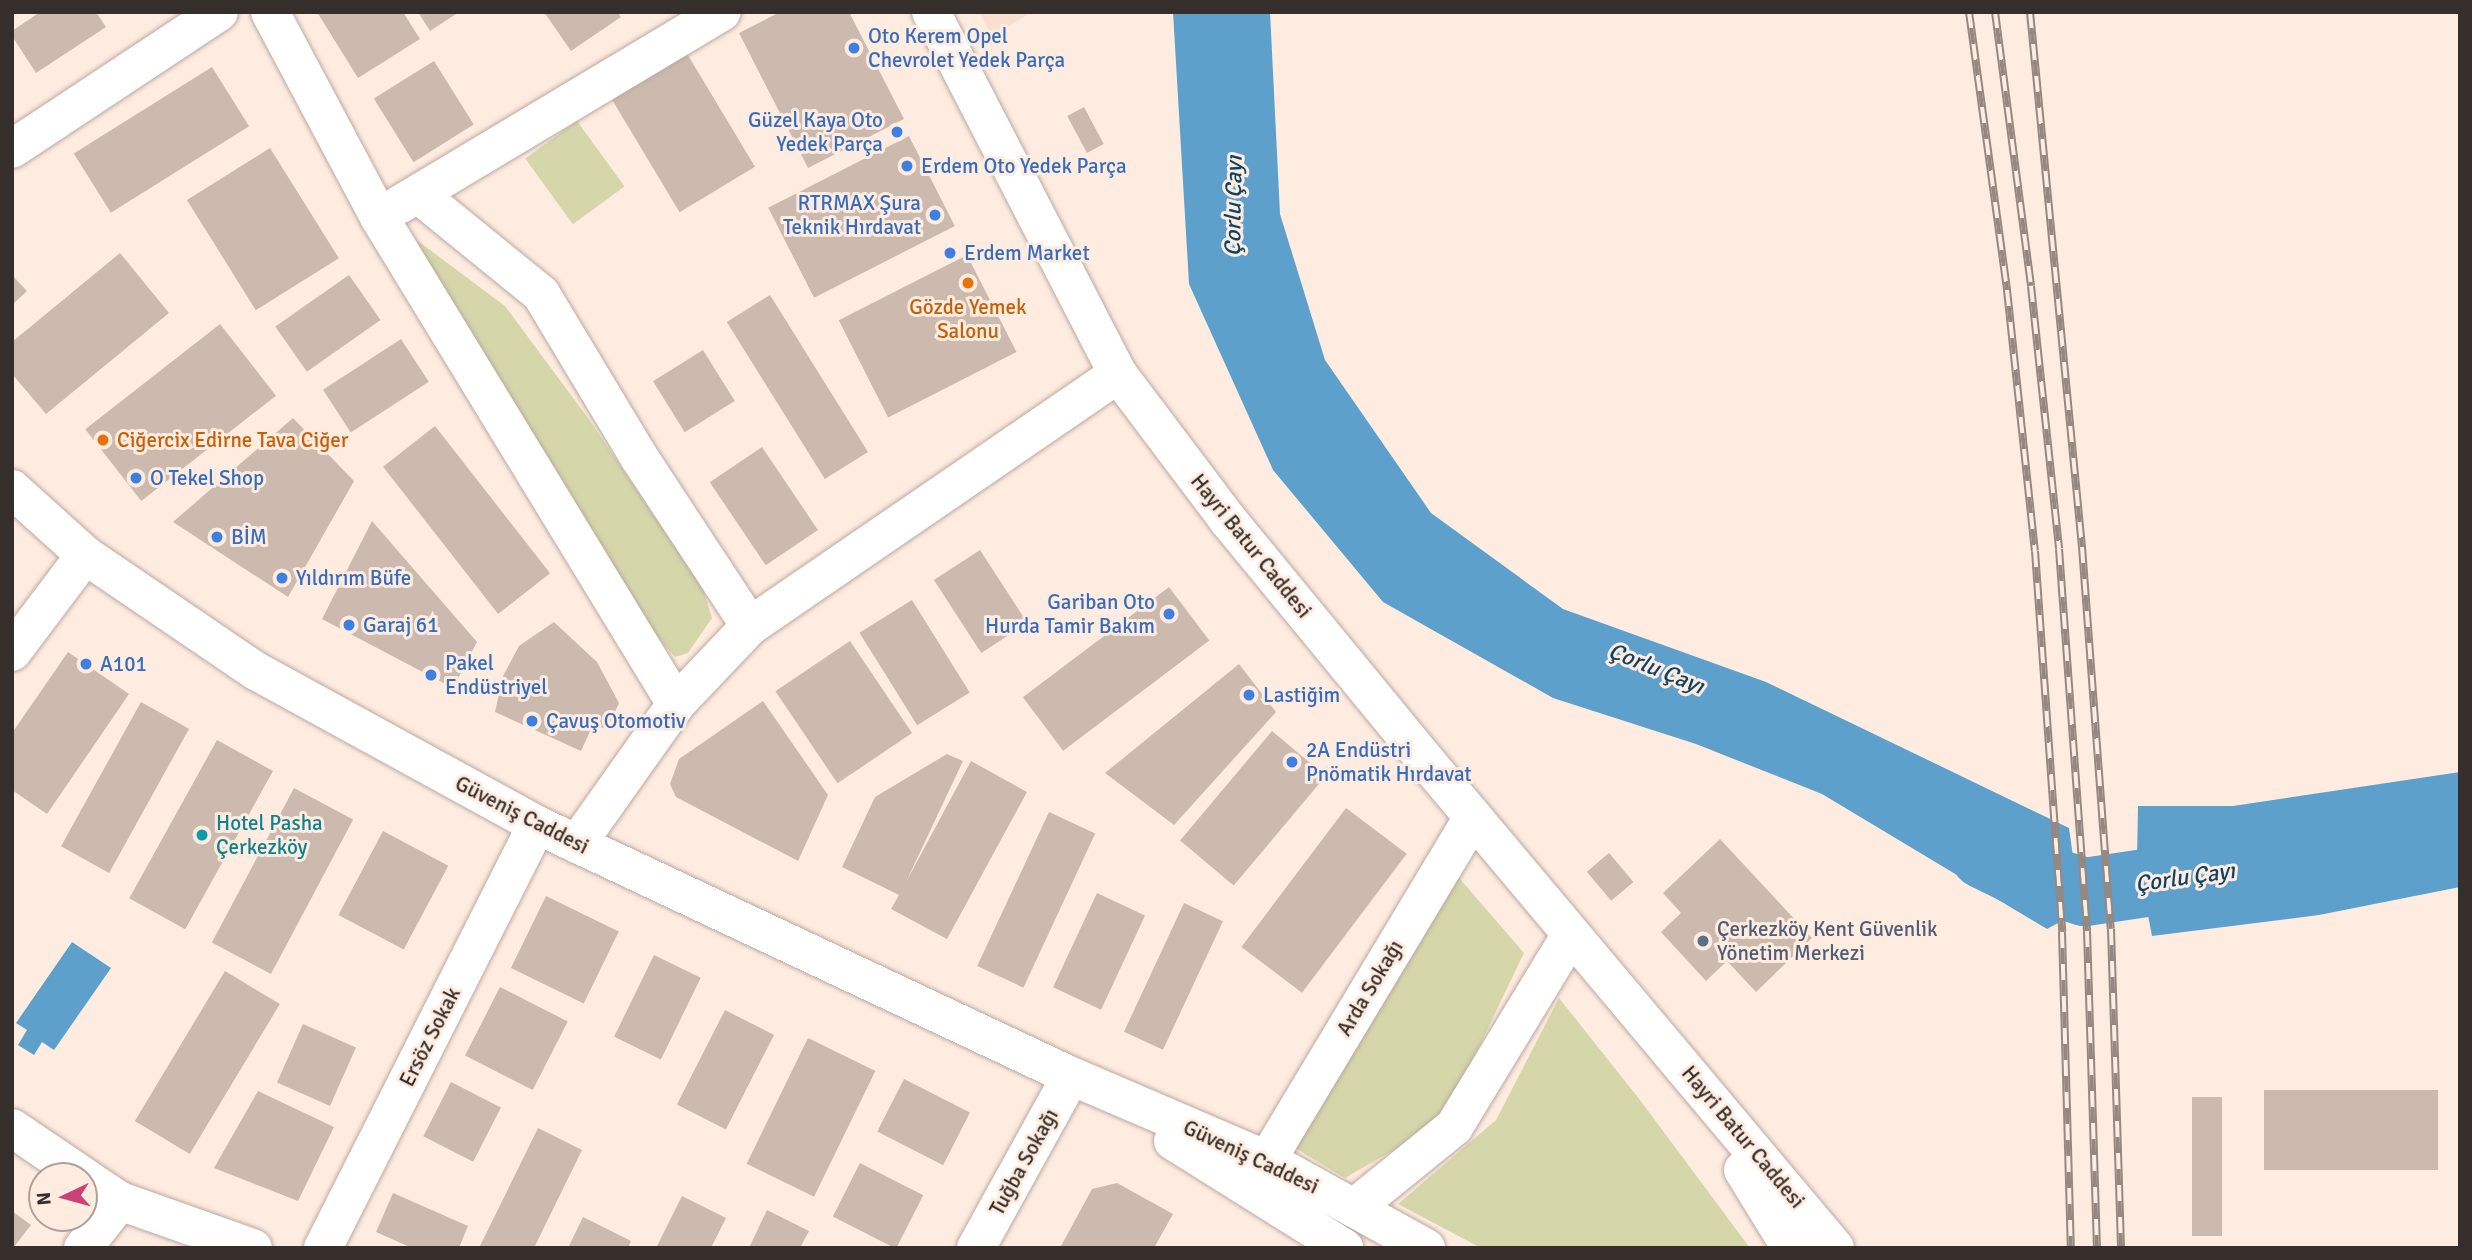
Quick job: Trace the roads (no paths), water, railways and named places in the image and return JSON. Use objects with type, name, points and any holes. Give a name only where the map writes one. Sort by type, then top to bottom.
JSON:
[{"type":"street","points":[[270,12],[379,217],[676,704]]},
{"type":"street","points":[[379,217],[722,12]]},
{"type":"street","name":"Hayri Batur Caddesi","points":[[931,12],[1118,374],[1228,520],[1570,936],[1835,1248]]},
{"type":"street","points":[[12,149],[199,18]]},
{"type":"street","points":[[418,194],[541,295],[639,457],[750,626]]},
{"type":"street","points":[[577,844],[676,704],[750,626],[1118,374]]},
{"type":"street","name":"Güveniş Caddesi","points":[[12,489],[85,555],[256,671],[537,825],[1071,1076],[1267,1160],[1426,1248]]},
{"type":"street","points":[[12,652],[85,555]]},
{"type":"street","name":"Arda Sokağı","points":[[1267,1160],[1474,817]]},
{"type":"street","name":"Ersöz Sokak","points":[[323,1248],[537,825]]},
{"type":"street","points":[[1354,1208],[1454,1126],[1570,936]]},
{"type":"street","name":"Hayri Batur Caddesi","points":[[1650,1027],[1791,1248]]},
{"type":"street","name":"Güveniş Caddesi","points":[[1071,1076],[1344,1248]]},
{"type":"street","name":"Tuğba Sokağı","points":[[976,1248],[1071,1076]]},
{"type":"street","points":[[12,1128],[62,1162]]},
{"type":"street","points":[[98,1186],[120,1201],[253,1248]]},
{"type":"street","points":[[83,1248],[120,1201]]},
{"type":"water","points":[[1173,12],[1270,12],[1280,214],[1325,360],[1431,513],[1563,609],[1766,682],[2069,828],[2076,878],[2058,923],[2047,929],[1822,794],[1696,744],[1553,698],[1383,602],[1273,470],[1189,284]]},
{"type":"water","points":[[2460,772],[2460,887],[2319,915],[2152,936],[2137,859],[2138,806],[2233,806]]},
{"type":"water","points":[[72,942],[111,968],[54,1050],[42,1042],[34,1055],[18,1045],[27,1030],[16,1023]]},
{"type":"waterway","name":"Çorlu Çayı","points":[[1984,855],[2017,871],[2085,892],[2233,870]]},
{"type":"railway","points":[[1969,12],[2007,290],[2035,551],[2062,932],[2071,1248]]},
{"type":"railway","points":[[1995,12],[2031,286],[2059,549],[2087,931],[2097,1248]]},
{"type":"railway","points":[[2030,12],[2082,547],[2111,929],[2121,1248]]},
{"type":"place","name":"Oto Kerem Opel Chevrolet Yedek Parça","points":[[854,48]]},
{"type":"place","name":"Güzel Kaya Oto Yedek Parça","points":[[897,132]]},
{"type":"place","name":"Erdem Oto Yedek Parça","points":[[907,166]]},
{"type":"place","name":"RTRMAX Şura Teknik Hırdavat","points":[[935,215]]},
{"type":"place","name":"Erdem Market","points":[[950,253]]},
{"type":"place","name":"Gözde Yemek Salonu","points":[[968,283]]},
{"type":"place","name":"Ciğercix Edirne Tava Ciğer","points":[[103,440]]},
{"type":"place","name":"O Tekel Shop","points":[[136,478]]},
{"type":"place","name":"BİM","points":[[217,537]]},
{"type":"place","name":"Yıldırım Büfe","points":[[282,578]]},
{"type":"place","name":"Gariban Oto Hurda Tamir Bakım","points":[[1169,614]]},
{"type":"place","name":"Garaj 61","points":[[349,625]]},
{"type":"place","name":"A101","points":[[86,664]]},
{"type":"place","name":"Pakel Endüstriyel","points":[[431,675]]},
{"type":"place","name":"Lastiğim","points":[[1249,695]]},
{"type":"place","name":"Çavuş Otomotiv","points":[[532,721]]},
{"type":"place","name":"2A Endüstri Pnömatik Hırdavat","points":[[1292,762]]},
{"type":"place","name":"Hotel Pasha Çerkezköy","points":[[202,835]]},
{"type":"place","name":"Çerkezköy Kent Güvenlik Yönetim Merkezi","points":[[1703,941]]}]
